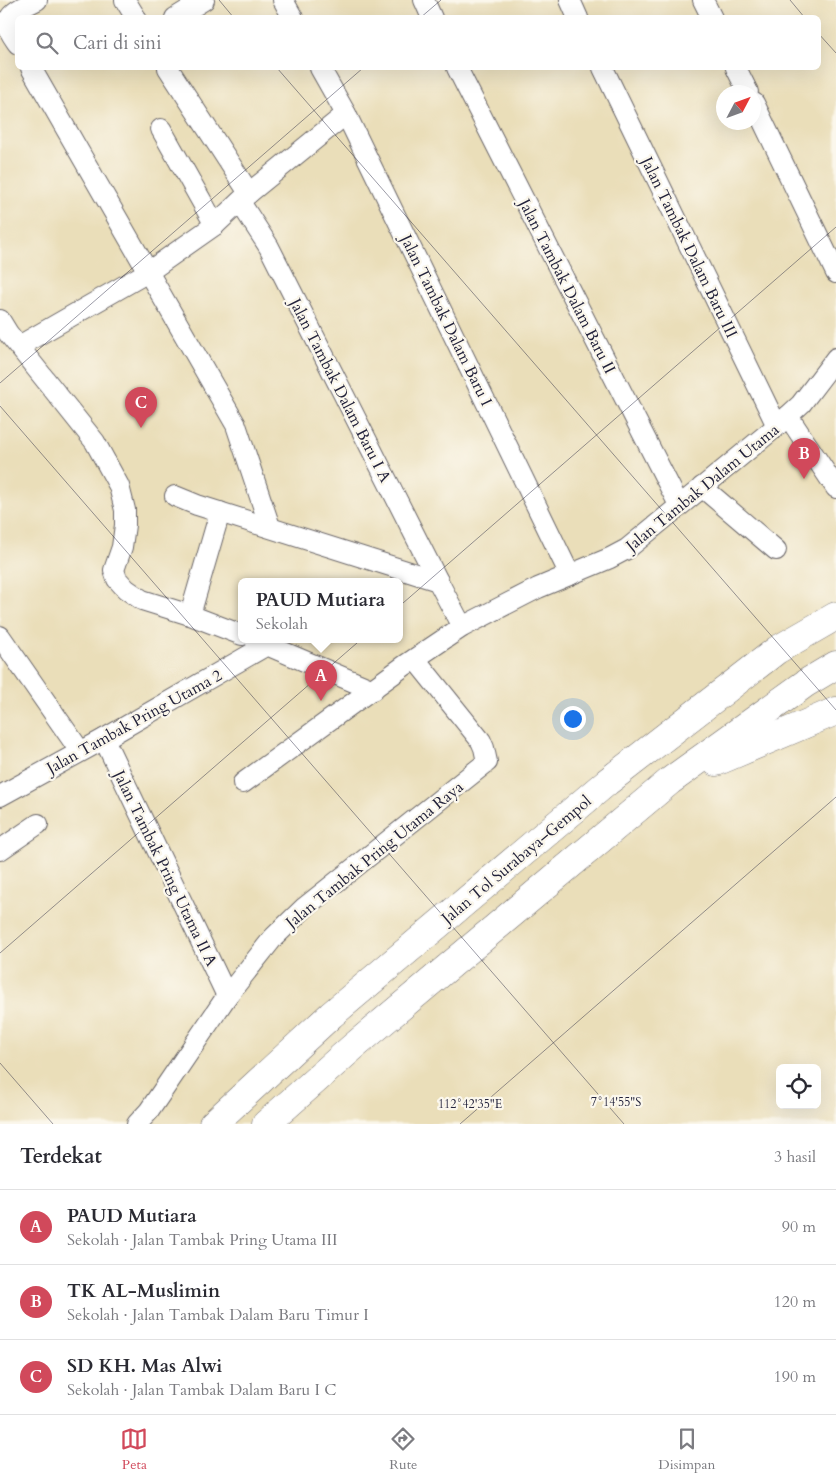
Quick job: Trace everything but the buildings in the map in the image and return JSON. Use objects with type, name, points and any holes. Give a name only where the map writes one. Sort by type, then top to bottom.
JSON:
[{"type":"highway","points":[[777,650],[836,604]]},
{"type":"highway","name":"Jalan Tol Surabaya–Gempol","points":[[213,1124],[331,1015],[607,782],[777,650],[836,616]]},
{"type":"highway","points":[[266,1124],[353,1047],[670,781],[806,683],[836,665]]},
{"type":"highway","points":[[670,781],[836,710]]},
{"type":"street","points":[[15,39],[9,28],[8,20],[11,15],[37,0]]},
{"type":"street","points":[[125,0],[134,15]]},
{"type":"street","points":[[180,15],[204,0]]},
{"type":"street","points":[[283,0],[290,15]]},
{"type":"street","points":[[424,0],[431,15]]},
{"type":"street","points":[[570,0],[577,15]]},
{"type":"street","points":[[703,0],[710,15]]},
{"type":"street","points":[[32,70],[236,425],[270,527]]},
{"type":"street","name":"Jalan Tambak Dalam Baru I A","points":[[169,70],[245,198],[268,247],[462,627]]},
{"type":"street","name":"Jalan Tambak Dalam Baru I","points":[[321,70],[346,114],[570,575]]},
{"type":"street","name":"Jalan Tambak Dalam Baru II","points":[[459,70],[679,505]]},
{"type":"street","name":"Jalan Tambak Dalam Baru III","points":[[604,70],[782,421],[836,488]]},
{"type":"street","points":[[737,70],[744,85]]},
{"type":"street","points":[[19,346],[148,272],[215,225],[346,114]]},
{"type":"street","points":[[761,118],[836,273]]},
{"type":"street","points":[[161,129],[215,225]]},
{"type":"street","points":[[0,320],[95,442],[119,486],[125,510],[126,525],[122,547],[114,570],[117,579],[126,589],[142,600],[190,615],[238,633]]},
{"type":"street","name":"Jalan Tambak Dalam Utama","points":[[242,783],[462,627],[538,588],[627,550],[801,404],[836,358]]},
{"type":"street","points":[[702,487],[776,550]]},
{"type":"street","points":[[176,496],[220,512],[438,581]]},
{"type":"street","points":[[190,615],[220,512]]},
{"type":"street","points":[[0,636],[80,751]]},
{"type":"street","name":"Jalan Tambak Pring Utama 2","points":[[0,796],[104,739],[259,643]]},
{"type":"street","points":[[263,643],[373,690]]},
{"type":"street","name":"Jalan Tambak Pring Utama Raya","points":[[137,1124],[149,1111],[228,996],[273,938],[305,907],[487,762],[481,741],[415,660]]},
{"type":"street","name":"Jalan Tambak Pring Utama II A","points":[[104,739],[228,996]]},
{"type":"street","points":[[0,850],[38,824]]},
{"type":"place","name":"SD KH. Mas Alwi","points":[[141,428]]},
{"type":"place","name":"TK AL-Muslimin","points":[[804,479]]},
{"type":"place","name":"PAUD Mutiara","points":[[321,701]]}]
